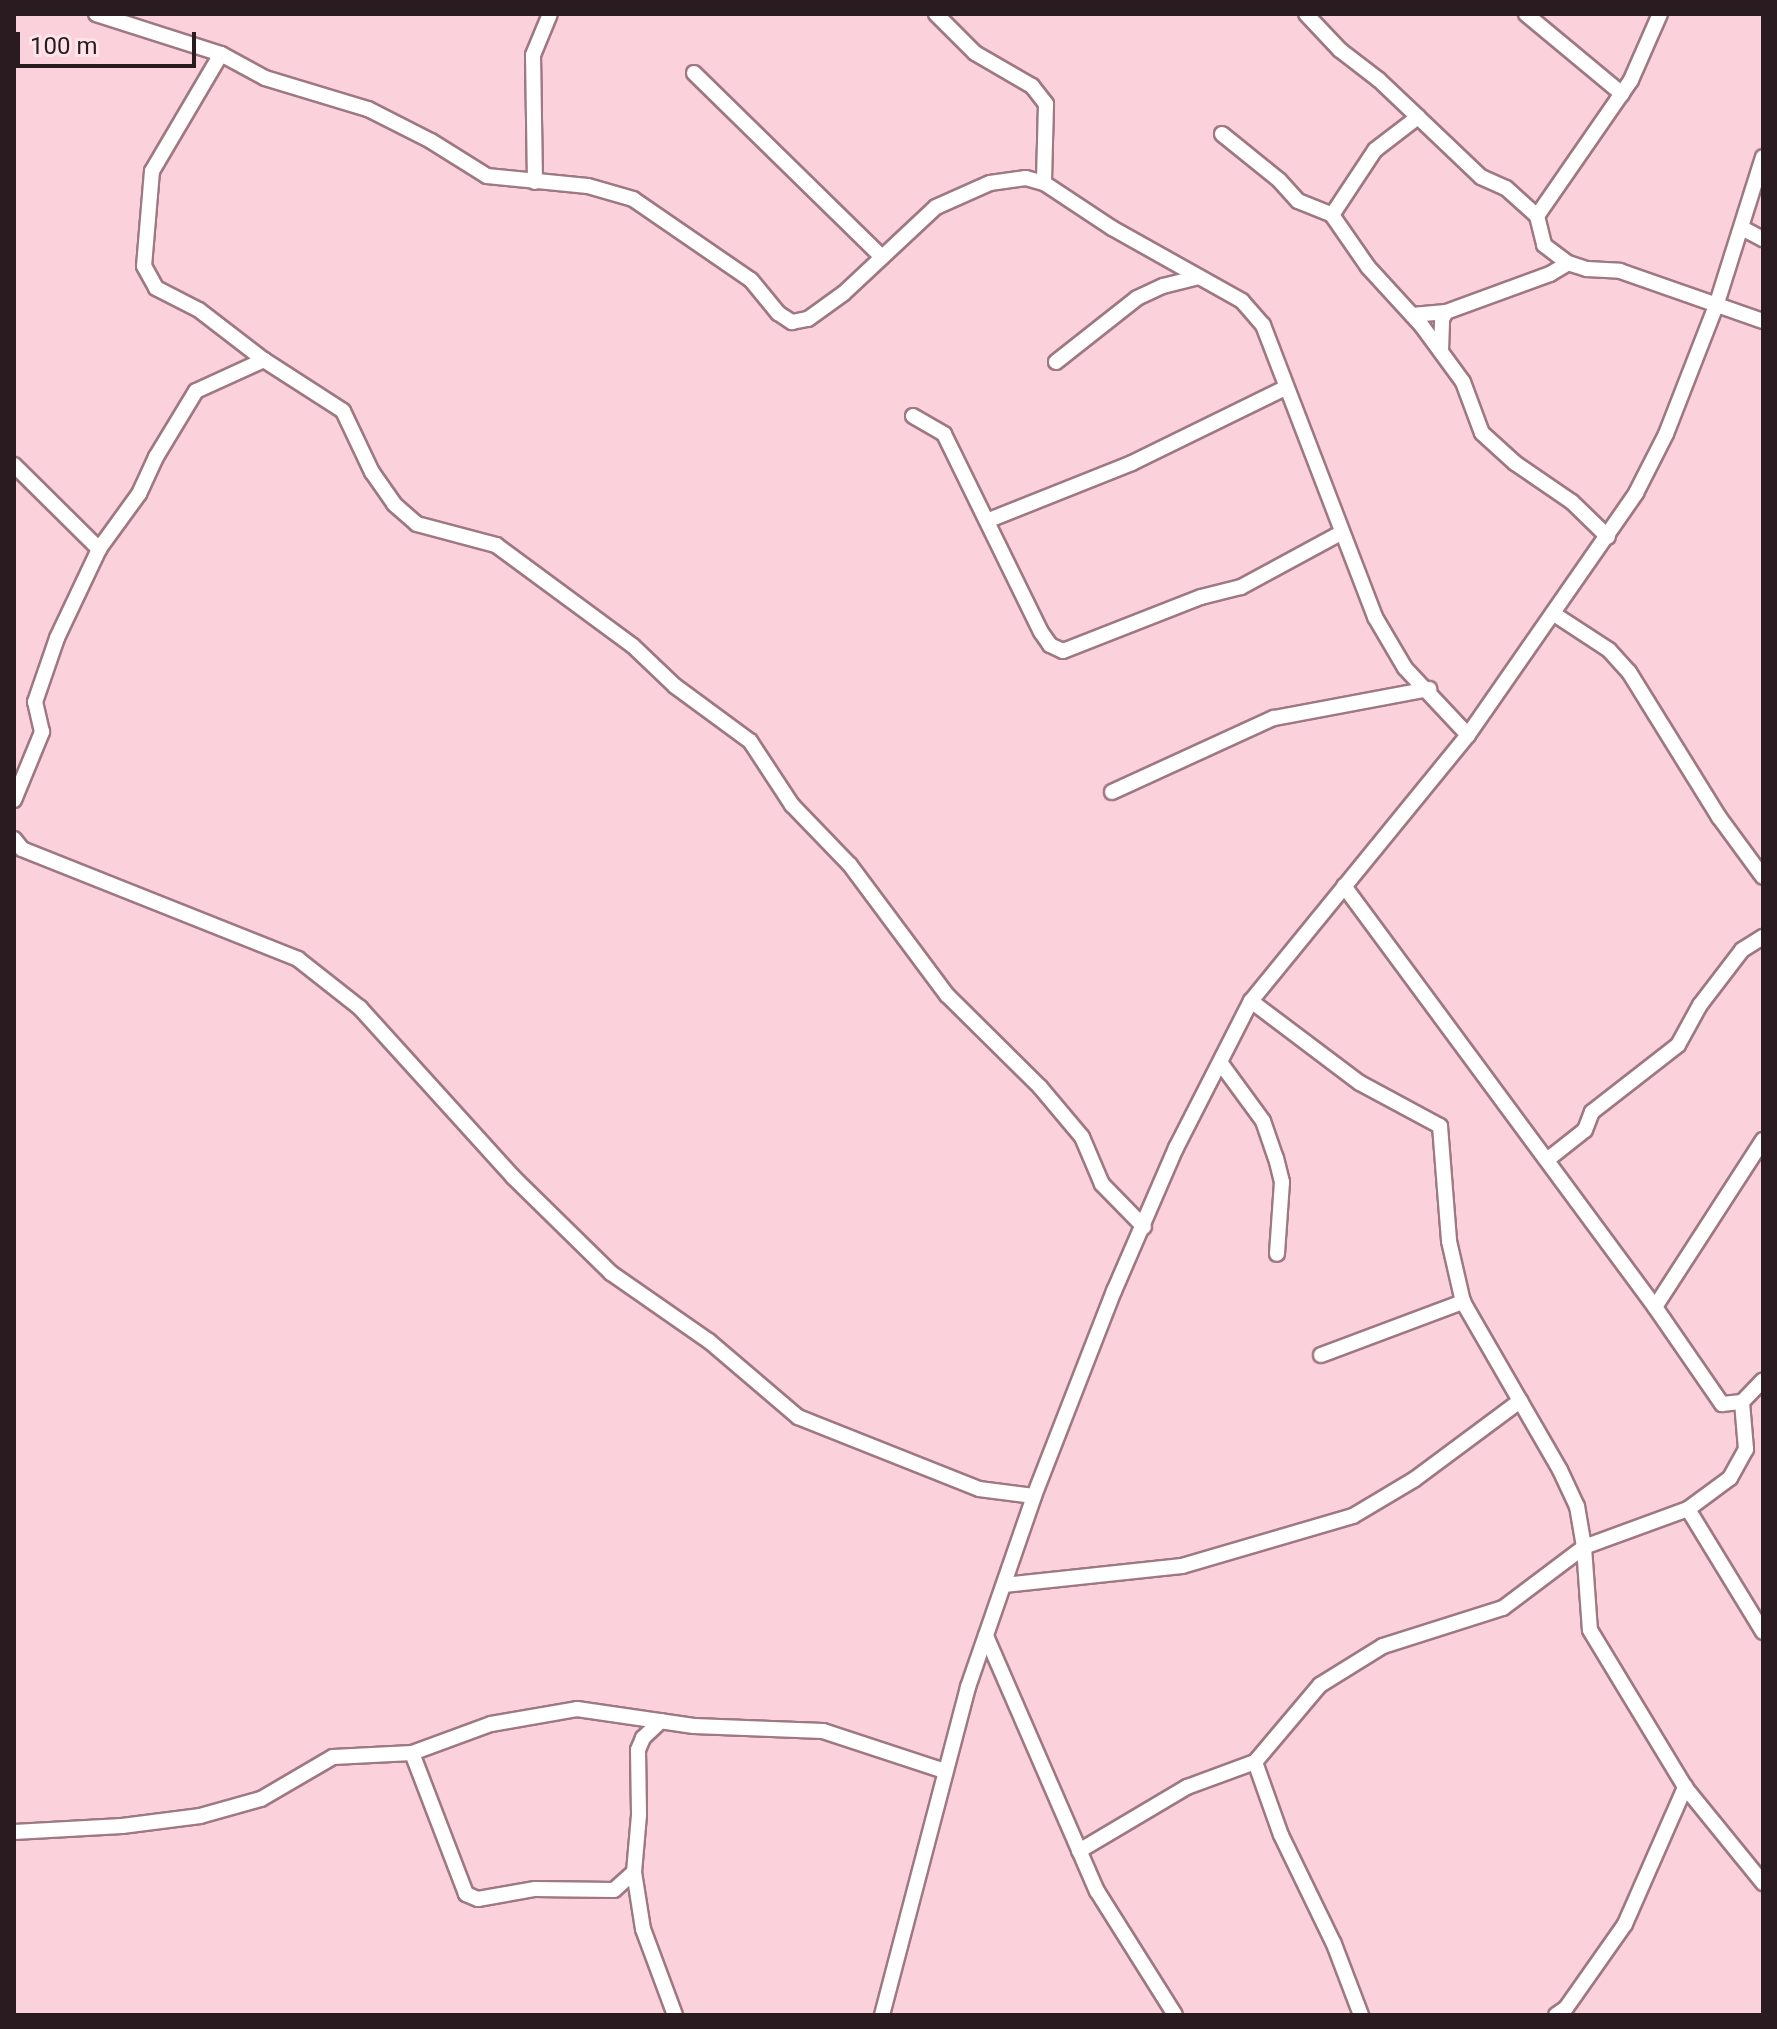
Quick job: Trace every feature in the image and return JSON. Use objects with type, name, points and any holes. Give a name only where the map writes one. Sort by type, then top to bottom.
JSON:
[{"type":"street","points":[[96,14],[125,17],[221,54],[265,78],[368,109],[431,141],[487,176],[588,186],[633,199],[751,280],[778,313],[792,322],[808,319],[820,311],[936,207],[990,183],[1026,178],[1044,183],[1112,228],[1242,301],[1263,325],[1375,617],[1405,668],[1429,689],[1468,735]]},
{"type":"street","points":[[535,182],[533,55],[550,14]]},
{"type":"street","points":[[936,14],[975,53],[1032,86],[1046,104],[1044,183]]},
{"type":"street","points":[[1306,14],[1340,50],[1379,80],[1481,177],[1506,188],[1537,216],[1544,245],[1568,263],[1587,269],[1620,271],[1763,321]]},
{"type":"street","points":[[1526,14],[1622,94]]},
{"type":"street","points":[[1537,216],[1622,94],[1660,14]]},
{"type":"street","points":[[221,54],[152,171],[144,266],[156,288],[199,310],[264,360],[343,411],[372,472],[394,504],[417,524],[496,545],[633,646],[675,686],[750,741],[792,805],[850,865],[947,995],[1040,1087],[1082,1137],[1102,1184],[1144,1227]]},
{"type":"street","points":[[694,73],[882,257]]},
{"type":"street","points":[[1332,215],[1375,150],[1418,117]]},
{"type":"street","points":[[1222,134],[1279,180],[1298,201],[1332,215],[1368,267],[1412,315],[1463,382],[1482,433],[1515,463],[1572,502],[1608,537]]},
{"type":"street","points":[[882,2015],[945,1771],[986,1636],[1034,1496],[1114,1291],[1176,1148],[1222,1065],[1251,1001],[1468,735],[1636,493],[1666,434],[1717,303],[1763,157]]},
{"type":"street","points":[[1742,228],[1763,239]]},
{"type":"street","points":[[1412,315],[1446,312],[1550,274],[1568,263]]},
{"type":"street","points":[[1056,362],[1137,298],[1163,286],[1199,277]]},
{"type":"street","points":[[1441,351],[1442,319],[1446,312]]},
{"type":"street","points":[[14,800],[42,732],[35,702],[52,651],[99,549],[139,494],[156,457],[196,391],[264,360]]},
{"type":"street","points":[[989,520],[1132,463],[1285,388]]},
{"type":"street","points":[[913,416],[944,434],[989,520],[1041,632],[1050,645],[1063,651],[1201,597],[1241,587],[1341,533]]},
{"type":"street","points":[[14,465],[99,549]]},
{"type":"street","points":[[1554,614],[1609,650],[1629,672],[1719,817],[1761,869]]},
{"type":"street","points":[[1112,792],[1274,718],[1429,689]]},
{"type":"street","points":[[14,839],[22,849],[298,959],[360,1008],[513,1177],[611,1273],[709,1341],[798,1417],[979,1489],[1034,1496]]},
{"type":"street","points":[[1344,886],[1655,1307],[1722,1404],[1742,1402],[1763,1380]]},
{"type":"street","points":[[1547,1160],[1585,1130],[1592,1112],[1678,1045],[1700,1005],[1742,950],[1763,937]]},
{"type":"street","points":[[1251,1001],[1360,1083],[1440,1126],[1449,1241],[1463,1302],[1577,1506],[1584,1547],[1590,1630],[1685,1787],[1763,1883]]},
{"type":"street","points":[[1222,1065],[1263,1121],[1276,1158],[1282,1182],[1277,1254]]},
{"type":"street","points":[[1655,1307],[1763,1140]]},
{"type":"street","points":[[1321,1355],[1463,1302]]},
{"type":"street","points":[[1004,1585],[1182,1566],[1353,1516],[1415,1479],[1520,1401]]},
{"type":"street","points":[[1079,1851],[1187,1787],[1255,1762],[1320,1685],[1383,1646],[1503,1608],[1584,1547],[1688,1509],[1730,1478],[1746,1449],[1742,1402]]},
{"type":"street","points":[[1688,1509],[1763,1632]]},
{"type":"street","points":[[986,1636],[1097,1891],[1175,2015]]},
{"type":"street","points":[[14,1832],[122,1826],[200,1816],[261,1799],[333,1757],[412,1753],[491,1724],[577,1709],[694,1726],[823,1731],[945,1771]]},
{"type":"street","points":[[661,1721],[643,1738],[638,1750],[639,1815],[634,1872],[643,1929],[675,2015]]},
{"type":"street","points":[[412,1753],[466,1894],[478,1899],[535,1889],[614,1890],[634,1872]]},
{"type":"street","points":[[1255,1762],[1281,1835],[1334,1944],[1361,2015]]},
{"type":"street","points":[[1556,2015],[1566,2008],[1625,1924],[1685,1787]]}]
